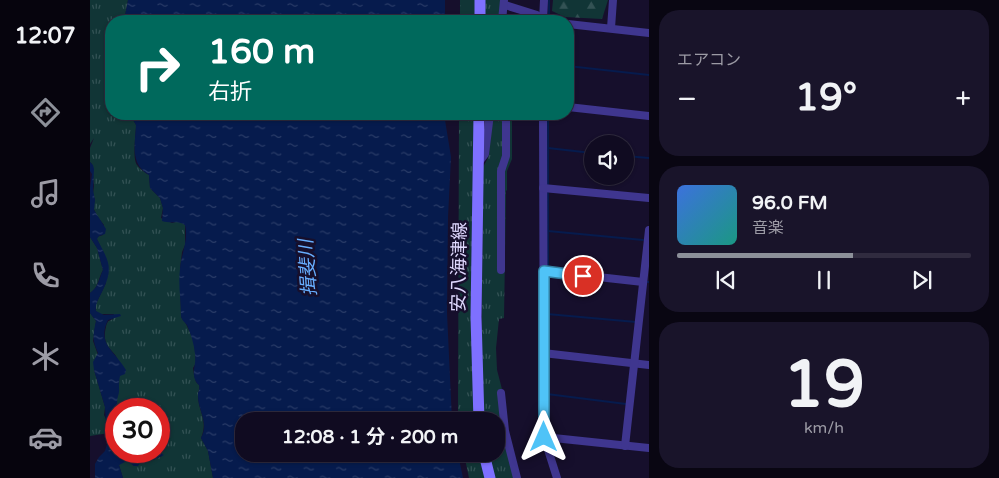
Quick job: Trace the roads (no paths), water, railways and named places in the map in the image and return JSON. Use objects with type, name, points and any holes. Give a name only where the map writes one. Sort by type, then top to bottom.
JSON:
[{"type":"main road","points":[[480,0],[480,15]]},
{"type":"main road","name":"安八海津線","points":[[479,120],[476,317],[479,412]]},
{"type":"main road","points":[[486,462],[490,478]]},
{"type":"street","points":[[544,0],[544,15]]},
{"type":"street","points":[[611,28],[614,0]]},
{"type":"street","points":[[506,3],[536,15]]},
{"type":"street","points":[[574,25],[649,33]]},
{"type":"street","points":[[574,108],[649,116]]},
{"type":"street","points":[[478,162],[485,154],[489,120]]},
{"type":"street","points":[[500,270],[501,171],[506,156],[506,120]]},
{"type":"street","points":[[543,120],[544,437],[557,478]]},
{"type":"street","points":[[543,188],[649,198]]},
{"type":"street","points":[[625,446],[649,230]]},
{"type":"street","points":[[544,271],[643,282]]},
{"type":"street","points":[[543,353],[649,365]]},
{"type":"street","points":[[501,393],[505,431],[517,478]]},
{"type":"street","points":[[544,437],[649,448]]},
{"type":"water","points":[[128,0],[445,0],[445,15],[125,15]]},
{"type":"water","name":"揖斐川","points":[[133,120],[445,120],[451,157],[447,313],[452,412],[235,412],[235,462],[460,462],[463,478],[213,478],[208,451],[201,438],[204,421],[198,399],[199,385],[194,378],[194,347],[187,325],[181,317],[179,275],[185,241],[185,225],[162,221],[163,208],[160,198],[150,188],[149,175],[143,171],[136,160],[136,125]]},
{"type":"water","points":[[90,162],[94,169],[94,210],[106,229],[105,234],[97,239],[107,259],[109,270],[96,311],[104,315],[120,314],[121,316],[108,320],[104,335],[109,347],[126,370],[125,374],[120,376],[118,398],[105,398],[105,407],[93,362],[98,353],[94,337],[96,321],[90,313],[90,293],[97,285],[103,270],[97,248],[90,237],[90,188],[92,174]]},
{"type":"water","points":[[105,451],[105,463],[123,463],[119,465],[123,478],[95,478],[95,464]]},
{"type":"water","points":[[130,463],[140,463],[138,466]]},
{"type":"waterway","points":[[549,0],[549,15]]},
{"type":"waterway","points":[[574,67],[649,75]]},
{"type":"waterway","points":[[548,120],[548,184]]},
{"type":"waterway","points":[[548,148],[584,152]]},
{"type":"waterway","points":[[634,157],[649,158]]},
{"type":"waterway","points":[[548,193],[548,267]]},
{"type":"waterway","points":[[548,231],[643,240]]},
{"type":"waterway","points":[[547,327],[548,277]]},
{"type":"waterway","points":[[547,314],[636,322]]},
{"type":"waterway","points":[[547,394],[626,404]]},
{"type":"waterway","points":[[549,441],[553,453]]}]
